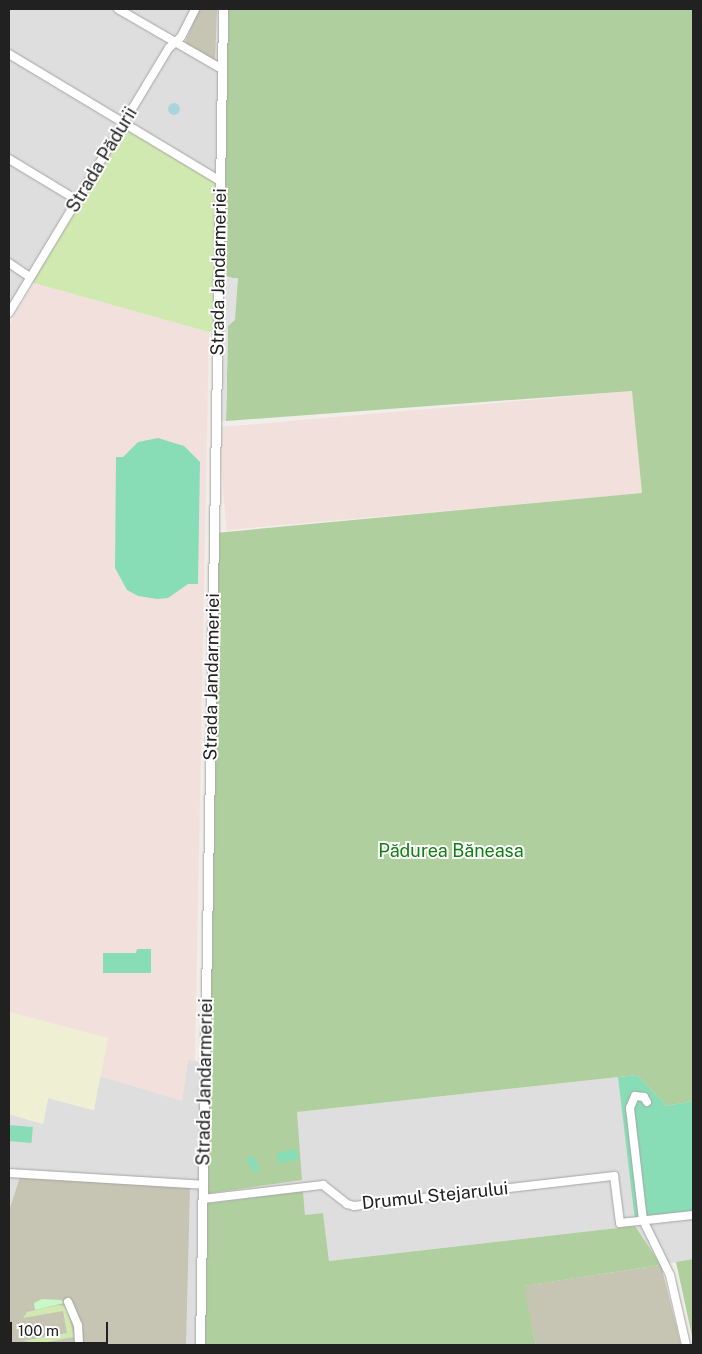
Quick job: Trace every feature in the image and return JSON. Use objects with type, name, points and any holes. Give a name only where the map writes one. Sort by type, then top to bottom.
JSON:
[{"type":"street","points":[[118,9],[222,69]]},
{"type":"street","name":"Strada Pădurii","points":[[9,313],[174,42],[181,37],[195,9]]},
{"type":"street","name":"Strada Jandarmeriei","points":[[200,1345],[223,9]]},
{"type":"street","points":[[9,54],[220,181]]},
{"type":"street","points":[[9,159],[77,200]]},
{"type":"street","points":[[9,263],[30,277]]},
{"type":"street","points":[[647,1102],[638,1095],[633,1098],[630,1108],[643,1220],[670,1275],[686,1345]]},
{"type":"street","points":[[9,1173],[203,1186]]},
{"type":"street","name":"Drumul Stejarului","points":[[203,1199],[323,1185],[347,1204],[354,1206],[614,1176],[620,1223],[643,1220]]},
{"type":"street","points":[[643,1220],[693,1215]]},
{"type":"street","points":[[68,1302],[78,1325],[79,1345]]},
{"type":"shaded area","points":[[9,9],[223,9],[220,181],[124,123],[9,316]]},
{"type":"shaded area","points":[[199,9],[217,9],[215,61],[185,43]]},
{"type":"shaded area","points":[[226,278],[238,278],[235,320],[228,326],[226,421],[217,421],[219,329],[223,320]]},
{"type":"shaded area","points":[[34,283],[209,332],[195,1061],[188,1060],[182,1101],[100,1076],[108,1038],[9,1012],[9,325]]},
{"type":"shaded area","points":[[633,391],[642,494],[227,530],[218,427]]},
{"type":"shaded area","points":[[188,1059],[205,1064],[296,1112],[637,1075],[667,1106],[693,1101],[693,1259],[661,1265],[635,1226],[329,1261],[323,1214],[305,1216],[303,1191],[200,1345],[9,1345],[9,1114],[43,1124],[48,1098],[93,1110],[100,1076],[182,1100]]},
{"type":"shaded area","points":[[20,1177],[190,1187],[186,1345],[9,1345],[9,1211]]},
{"type":"shaded area","points":[[661,1265],[681,1345],[536,1345],[523,1286]]},
{"type":"green space","name":"Pădurea Băneasa","points":[[223,9],[693,9],[693,1101],[667,1106],[637,1075],[297,1112],[302,1180],[211,1193],[211,1203],[303,1191],[305,1215],[323,1213],[329,1261],[635,1226],[661,1265],[524,1286],[536,1345],[200,1345],[215,533],[642,493],[632,391],[226,421],[228,326],[238,279],[219,275]]},
{"type":"green space","points":[[124,123],[220,181],[219,329],[209,332],[34,283],[30,277]]},
{"type":"green space","points":[[158,438],[184,446],[200,462],[198,584],[188,584],[168,598],[157,599],[138,596],[127,590],[115,568],[116,457],[123,457],[138,442]]},
{"type":"green space","points":[[137,949],[151,949],[151,973],[103,973],[103,953],[136,953]]},
{"type":"green space","points":[[9,1012],[108,1038],[94,1110],[48,1098],[43,1124],[9,1114]]},
{"type":"green space","points":[[637,1075],[667,1106],[693,1101],[693,1213],[635,1221],[618,1077]]},
{"type":"green space","points":[[9,1125],[33,1127],[32,1143],[9,1141]]},
{"type":"green space","points":[[297,1149],[299,1160],[278,1163],[276,1153]]},
{"type":"green space","points":[[253,1155],[260,1170],[254,1173],[246,1159]]},
{"type":"green space","points":[[693,1259],[693,1341],[676,1262]]},
{"type":"green space","points":[[42,1299],[61,1300],[64,1303],[35,1310],[34,1303]]},
{"type":"green space","points":[[58,1305],[65,1306],[68,1311],[74,1337],[42,1343],[22,1341],[67,1333],[63,1311],[23,1318],[27,1312]]},
{"type":"water","points":[[172,103],[176,103],[180,109],[176,115],[172,115],[168,111],[168,107]]}]
